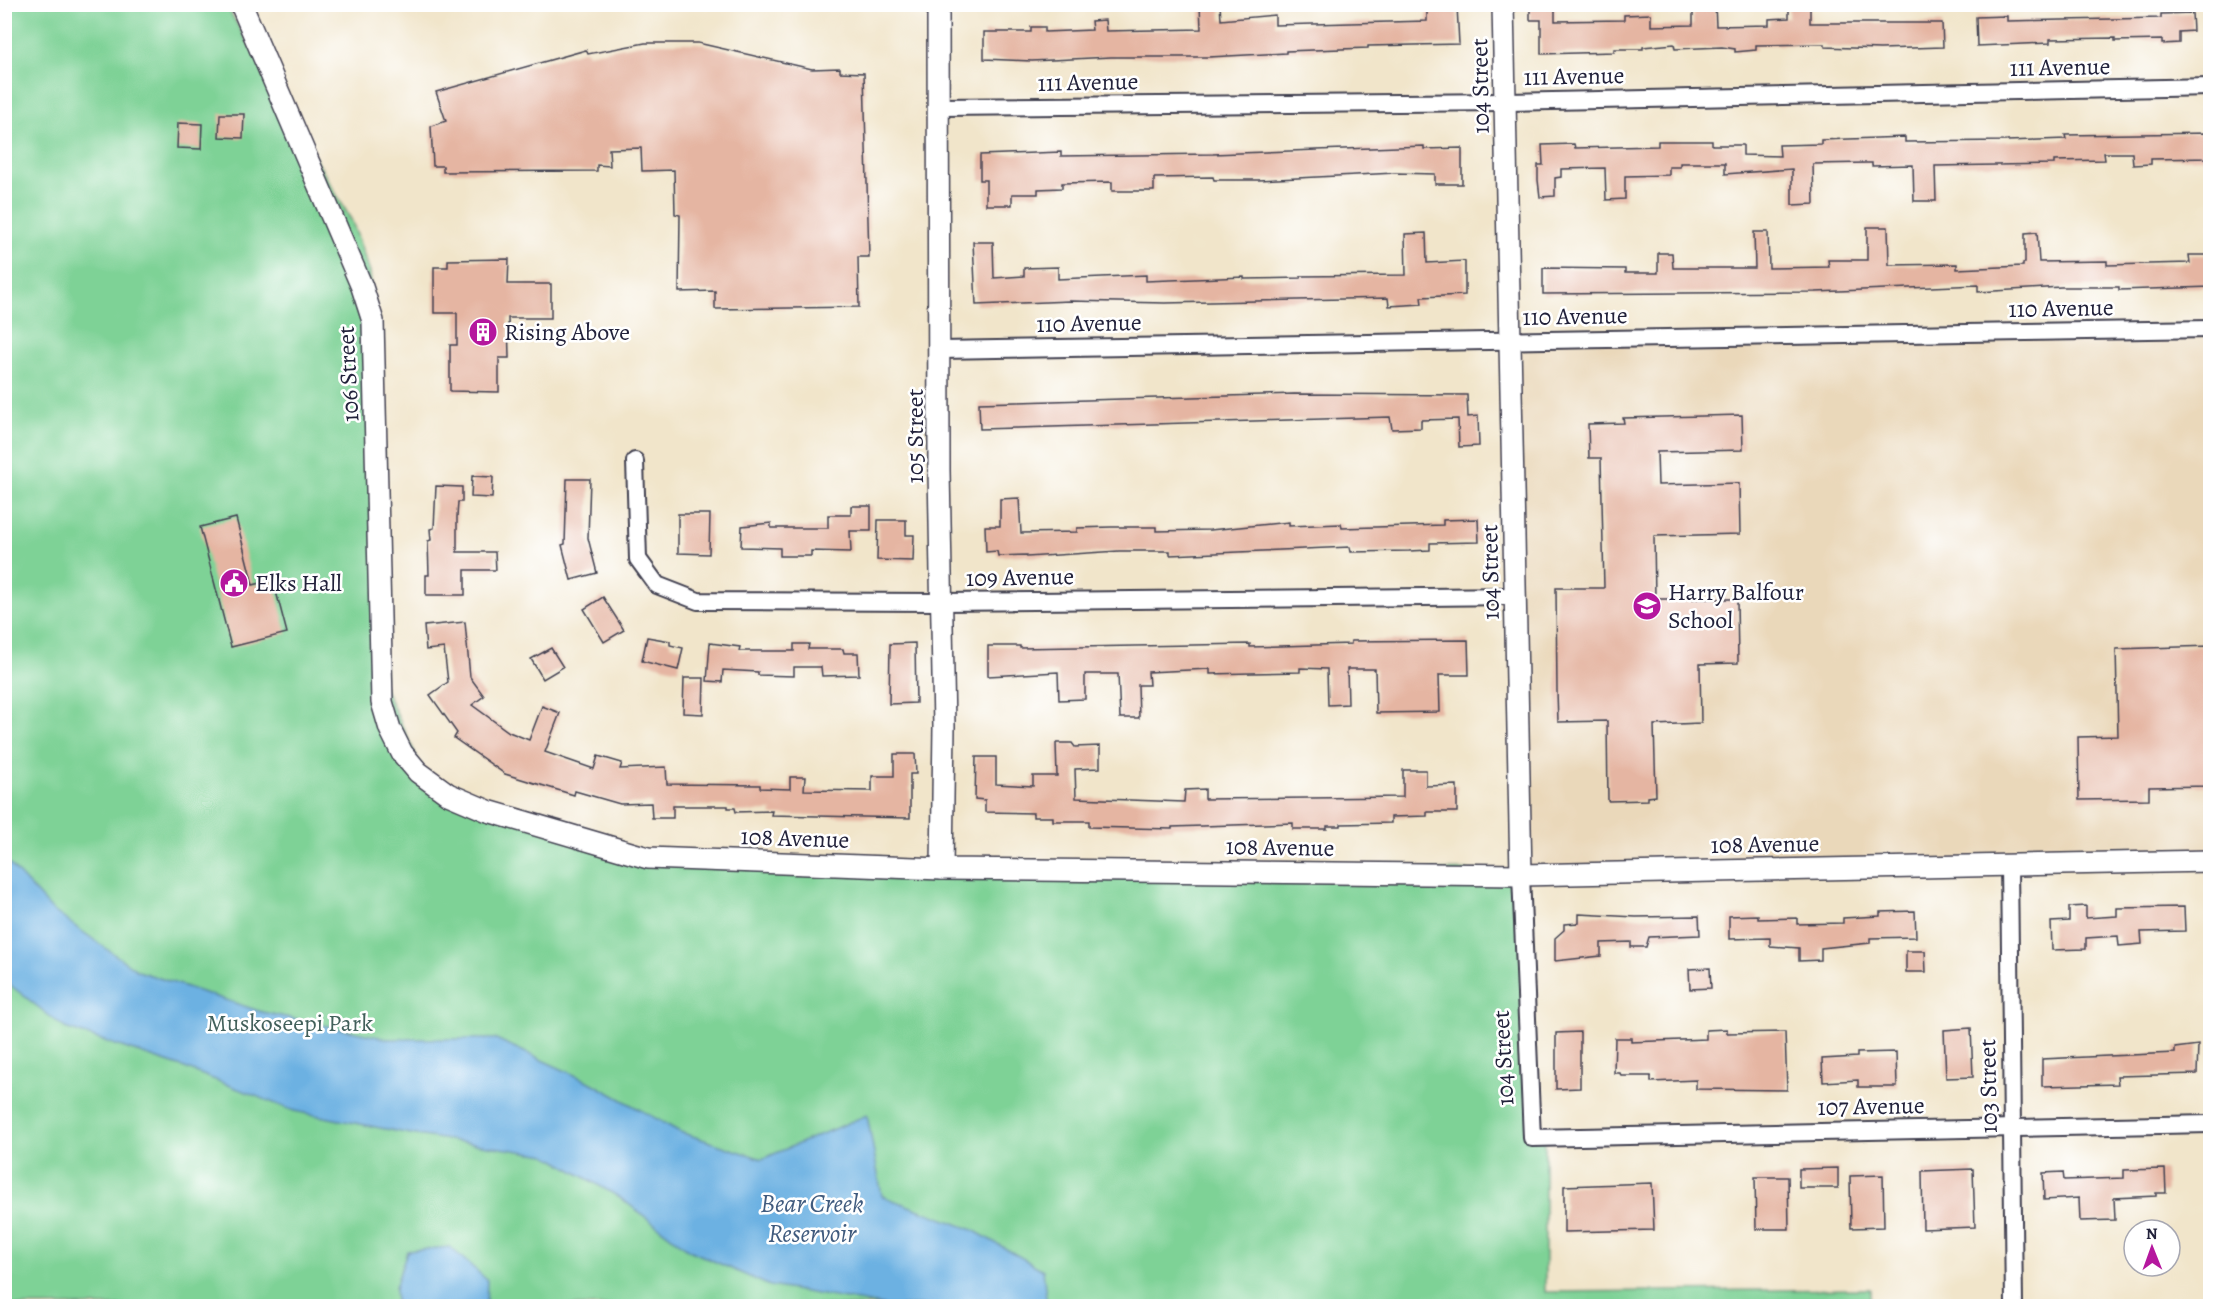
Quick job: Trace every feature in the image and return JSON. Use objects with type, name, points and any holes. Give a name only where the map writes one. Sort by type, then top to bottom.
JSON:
[{"type":"street","name":"106 Street","points":[[241,4],[362,287],[373,321],[382,702],[390,729]]},
{"type":"street","name":"105 Street","points":[[938,4],[942,869]]},
{"type":"street","name":"104 Street","points":[[1503,4],[1521,875],[1532,1138]]},
{"type":"street","name":"111 Avenue","points":[[938,107],[1506,102],[2211,87]]},
{"type":"street","name":"110 Avenue","points":[[941,350],[2211,329]]},
{"type":"street","name":"109 Avenue","points":[[636,461],[638,559],[657,585],[698,601],[942,602],[1516,596]]},
{"type":"street","name":"108 Avenue","points":[[390,729],[407,760],[418,772],[448,794],[488,812],[627,854],[674,860],[942,869],[1521,875],[2211,861]]},
{"type":"street","name":"103 Street","points":[[2009,864],[2014,1306]]},
{"type":"street","name":"107 Avenue","points":[[1532,1138],[2211,1124]]},
{"type":"shaded area","points":[[2210,329],[2210,861],[1521,875],[1511,341]]},
{"type":"green space","name":"Muskoseepi Park","points":[[5,4],[226,5],[352,221],[370,272],[385,471],[381,681],[424,772],[479,800],[670,864],[1524,871],[1532,1137],[1545,1137],[1545,1292],[1870,1289],[1870,1306],[5,1306]]},
{"type":"water","name":"Bear Creek Reservoir","points":[[5,859],[52,910],[138,971],[262,1012],[388,1039],[496,1039],[592,1083],[680,1132],[762,1159],[867,1115],[882,1196],[973,1230],[1043,1270],[1047,1306],[887,1306],[770,1286],[689,1250],[619,1197],[546,1155],[416,1135],[294,1111],[185,1068],[65,1028],[5,981]]},
{"type":"water","points":[[450,1247],[487,1280],[486,1306],[396,1306],[395,1288],[407,1251]]},
{"type":"building","points":[[1200,4],[1220,4],[1221,20],[1275,15],[1275,25],[1427,21],[1427,8],[1457,6],[1459,44],[1368,46],[1368,48],[1209,57],[1111,57],[1032,61],[984,59],[984,32],[1031,32],[1031,27],[1045,27],[1045,32],[1092,30],[1091,21],[1105,20],[1106,31],[1201,29]]},
{"type":"building","points":[[1530,4],[1555,4],[1555,21],[1624,20],[1624,15],[1651,14],[1651,26],[1693,25],[1693,4],[1715,4],[1716,26],[1769,25],[1769,19],[1789,18],[1789,4],[1810,4],[1810,23],[1942,23],[1943,47],[1880,49],[1825,47],[1825,44],[1756,45],[1756,50],[1735,52],[1735,49],[1722,47],[1675,49],[1674,44],[1643,47],[1643,49],[1614,49],[1614,52],[1541,54],[1541,20],[1530,20]]},
{"type":"building","points":[[2192,13],[2193,31],[2179,32],[2179,43],[2162,44],[2162,40],[2115,41],[2115,38],[2050,39],[2050,43],[1977,46],[1976,17],[2007,16],[2007,21],[2161,18],[2161,14]]},
{"type":"building","points":[[645,43],[698,43],[812,69],[840,68],[840,72],[864,73],[869,257],[858,257],[859,307],[715,309],[715,291],[679,292],[680,215],[675,214],[674,170],[642,171],[641,148],[609,149],[610,166],[597,165],[597,171],[443,172],[443,166],[433,166],[431,126],[446,121],[436,92],[586,50],[588,54]]},
{"type":"building","points":[[220,114],[244,114],[243,138],[219,137]]},
{"type":"building","points":[[178,123],[202,124],[201,149],[177,148]]},
{"type":"building","points":[[2211,133],[2211,158],[2151,159],[2151,164],[2133,165],[2132,153],[2104,153],[2105,160],[2054,161],[2054,164],[1935,166],[1936,201],[1914,201],[1913,165],[1813,164],[1814,204],[1792,205],[1792,169],[1725,174],[1725,163],[1680,163],[1680,167],[1669,167],[1669,175],[1625,176],[1625,199],[1606,200],[1605,168],[1561,169],[1561,177],[1555,178],[1555,196],[1540,197],[1538,180],[1538,165],[1543,165],[1542,145],[1574,144],[1575,148],[1658,146],[1658,141],[1712,141],[1712,145],[1743,145],[1743,155],[1780,156],[1779,145],[1821,144],[1821,140],[1905,137],[1905,142],[2007,141],[2066,139],[2065,135]]},
{"type":"building","points":[[1424,146],[1424,149],[1462,148],[1462,184],[1435,184],[1435,174],[1395,173],[1258,180],[1214,180],[1213,177],[1154,178],[1154,191],[1112,191],[1112,182],[1062,183],[1062,188],[1038,189],[1038,194],[1012,194],[1012,205],[986,205],[986,180],[980,180],[980,155],[1061,152],[1061,156],[1213,154]]},
{"type":"building","points":[[1867,227],[1888,227],[1889,265],[1957,264],[1957,269],[2023,266],[2025,263],[2025,233],[2037,232],[2039,262],[2107,261],[2107,265],[2190,263],[2189,255],[2211,255],[2211,287],[2119,290],[2119,287],[2061,287],[1978,292],[1978,285],[1816,292],[1543,294],[1543,268],[1625,269],[1625,273],[1658,273],[1658,253],[1672,253],[1673,268],[1755,268],[1754,232],[1768,232],[1769,268],[1829,267],[1828,260],[1867,260]]},
{"type":"building","points":[[1426,233],[1427,263],[1465,261],[1465,295],[1421,297],[1422,304],[1389,306],[1388,298],[1165,303],[1070,301],[976,305],[973,242],[993,242],[994,278],[1024,276],[1024,268],[1058,267],[1058,279],[1146,275],[1146,281],[1244,277],[1244,279],[1301,278],[1301,276],[1406,275],[1405,234]]},
{"type":"building","name":"Rising Above","points":[[509,259],[508,284],[551,284],[551,318],[508,318],[509,358],[499,358],[499,392],[450,391],[450,345],[457,345],[457,313],[434,313],[434,267],[448,267],[448,260]]},
{"type":"building","points":[[1294,394],[1467,395],[1468,417],[1478,416],[1479,446],[1459,447],[1458,419],[1421,420],[1421,428],[1392,429],[1390,417],[980,429],[979,403]]},
{"type":"building","name":"Harry Balfour School","points":[[1742,415],[1743,450],[1657,452],[1658,485],[1739,483],[1740,534],[1654,536],[1655,599],[1737,599],[1738,663],[1700,664],[1701,723],[1654,725],[1656,796],[1648,797],[1648,800],[1608,801],[1607,721],[1558,722],[1556,588],[1604,588],[1601,458],[1589,458],[1588,424],[1624,423],[1623,418]]},
{"type":"building","points":[[472,476],[493,477],[492,498],[471,497]]},
{"type":"building","points":[[567,479],[590,479],[588,538],[597,573],[571,580],[562,545],[565,544]]},
{"type":"building","points":[[436,486],[462,487],[462,502],[458,502],[457,552],[495,552],[496,570],[465,570],[465,595],[426,595],[426,575],[429,575],[428,541],[431,540],[430,529],[434,528]]},
{"type":"building","points":[[1019,498],[1021,533],[1077,532],[1077,528],[1111,527],[1156,527],[1156,531],[1210,530],[1289,522],[1289,526],[1341,524],[1342,528],[1443,525],[1443,520],[1478,519],[1479,542],[1430,543],[1430,550],[1409,551],[1351,552],[1350,547],[1170,555],[1170,551],[1119,551],[1027,557],[1027,555],[998,556],[997,551],[986,552],[985,526],[1000,526],[1000,499]]},
{"type":"building","points":[[851,506],[871,506],[871,531],[850,531],[851,552],[811,551],[811,556],[780,556],[780,548],[741,547],[742,526],[771,523],[771,528],[828,528],[828,515],[851,515]]},
{"type":"building","points":[[678,514],[710,514],[709,554],[678,553]]},
{"type":"building","name":"Elks Hall","points":[[236,518],[253,585],[273,580],[287,633],[231,647],[200,527]]},
{"type":"building","points":[[878,520],[906,520],[906,535],[914,535],[913,561],[877,560]]},
{"type":"building","points":[[603,597],[624,630],[604,642],[584,609]]},
{"type":"building","points":[[465,622],[470,677],[484,696],[472,705],[509,732],[529,740],[542,706],[560,713],[545,752],[594,769],[598,756],[622,763],[620,769],[666,767],[667,784],[760,785],[760,788],[790,789],[790,777],[805,777],[804,790],[872,791],[872,776],[894,776],[894,754],[915,754],[916,774],[910,774],[910,818],[771,815],[772,811],[736,812],[735,808],[728,808],[728,806],[673,806],[673,818],[652,818],[651,803],[620,804],[575,791],[574,795],[505,774],[454,738],[457,733],[430,695],[448,682],[444,648],[426,650],[424,626]]},
{"type":"building","points":[[647,637],[670,641],[670,645],[683,648],[678,670],[642,661]]},
{"type":"building","points":[[1468,640],[1469,675],[1439,675],[1440,712],[1376,713],[1375,669],[1347,669],[1348,704],[1328,705],[1327,669],[1300,668],[1300,672],[1210,674],[1210,669],[1148,672],[1149,685],[1138,685],[1139,718],[1120,718],[1118,674],[1085,674],[1085,699],[1059,700],[1058,672],[988,676],[988,646],[1020,646],[1020,648],[1250,644],[1250,647],[1351,644],[1351,641]]},
{"type":"building","points":[[710,643],[740,647],[739,651],[794,651],[794,644],[809,644],[808,649],[843,649],[844,653],[858,653],[859,675],[822,676],[821,667],[794,667],[794,676],[758,675],[758,672],[723,670],[722,682],[707,681]]},
{"type":"building","points":[[915,643],[916,703],[889,704],[890,644]]},
{"type":"building","points":[[2211,646],[2211,786],[2149,787],[2149,799],[2079,800],[2078,737],[2118,736],[2116,649]]},
{"type":"building","points":[[551,648],[563,667],[543,679],[531,659]]},
{"type":"building","points":[[684,678],[704,678],[703,714],[683,713]]},
{"type":"building","points":[[1056,743],[1072,743],[1075,747],[1100,746],[1100,768],[1075,769],[1076,798],[1184,802],[1185,790],[1205,789],[1205,799],[1403,797],[1403,770],[1426,770],[1426,786],[1457,785],[1457,812],[1427,812],[1427,816],[1391,817],[1391,823],[1341,824],[1341,826],[1327,826],[1327,829],[1293,829],[1293,823],[1172,827],[1172,829],[1089,827],[1089,821],[1053,821],[1053,817],[1033,817],[1033,813],[985,812],[985,800],[975,799],[976,757],[996,757],[996,784],[1033,786],[1033,776],[1057,776]]},
{"type":"building","points":[[2086,906],[2086,918],[2117,916],[2117,908],[2184,907],[2185,931],[2141,932],[2142,944],[2119,946],[2118,936],[2086,938],[2086,949],[2052,950],[2051,922],[2069,921],[2069,907]]},
{"type":"building","points":[[1915,911],[1916,937],[1870,938],[1870,943],[1821,948],[1821,960],[1799,961],[1799,948],[1770,946],[1770,938],[1729,939],[1729,916],[1758,915],[1758,919],[1797,918],[1797,924],[1843,923],[1843,918],[1880,916],[1880,912]]},
{"type":"building","points":[[1579,914],[1636,917],[1699,916],[1700,935],[1649,937],[1646,947],[1631,947],[1631,942],[1601,943],[1601,956],[1555,961],[1555,938],[1564,930],[1564,924],[1579,923]]},
{"type":"building","points":[[1906,951],[1925,951],[1926,972],[1906,972]]},
{"type":"building","points":[[1710,968],[1711,988],[1690,989],[1689,969]]},
{"type":"building","points":[[1971,1028],[1973,1077],[1946,1078],[1944,1030]]},
{"type":"building","points":[[1727,1029],[1727,1033],[1785,1032],[1787,1090],[1696,1089],[1696,1080],[1651,1082],[1651,1076],[1621,1076],[1620,1073],[1614,1073],[1615,1038],[1631,1038],[1631,1042],[1706,1039],[1706,1030]]},
{"type":"building","points":[[1580,1032],[1580,1088],[1556,1089],[1556,1033]]},
{"type":"building","points":[[2198,1045],[2197,1074],[2117,1076],[2118,1084],[2042,1086],[2042,1059],[2175,1053],[2175,1048]]},
{"type":"building","points":[[1896,1052],[1897,1087],[1858,1087],[1858,1080],[1823,1082],[1822,1059],[1857,1057],[1857,1053]]},
{"type":"building","points":[[1838,1168],[1838,1188],[1799,1188],[1799,1169]]},
{"type":"building","points":[[1973,1169],[1975,1227],[1923,1229],[1922,1171]]},
{"type":"building","points":[[2165,1169],[2166,1193],[2156,1193],[2156,1196],[2114,1198],[2115,1220],[2080,1221],[2079,1198],[2044,1200],[2043,1173],[2063,1172],[2064,1180],[2124,1178],[2124,1170]]},
{"type":"building","points":[[1883,1175],[1884,1227],[1851,1228],[1850,1176]]},
{"type":"building","points":[[1755,1177],[1788,1177],[1789,1229],[1756,1229]]},
{"type":"building","points":[[1652,1183],[1654,1230],[1564,1232],[1564,1186]]},
{"type":"place","name":"Rising Above","points":[[483,332]]},
{"type":"place","name":"Elks Hall","points":[[234,583]]},
{"type":"place","name":"Harry Balfour School","points":[[1647,606]]}]
